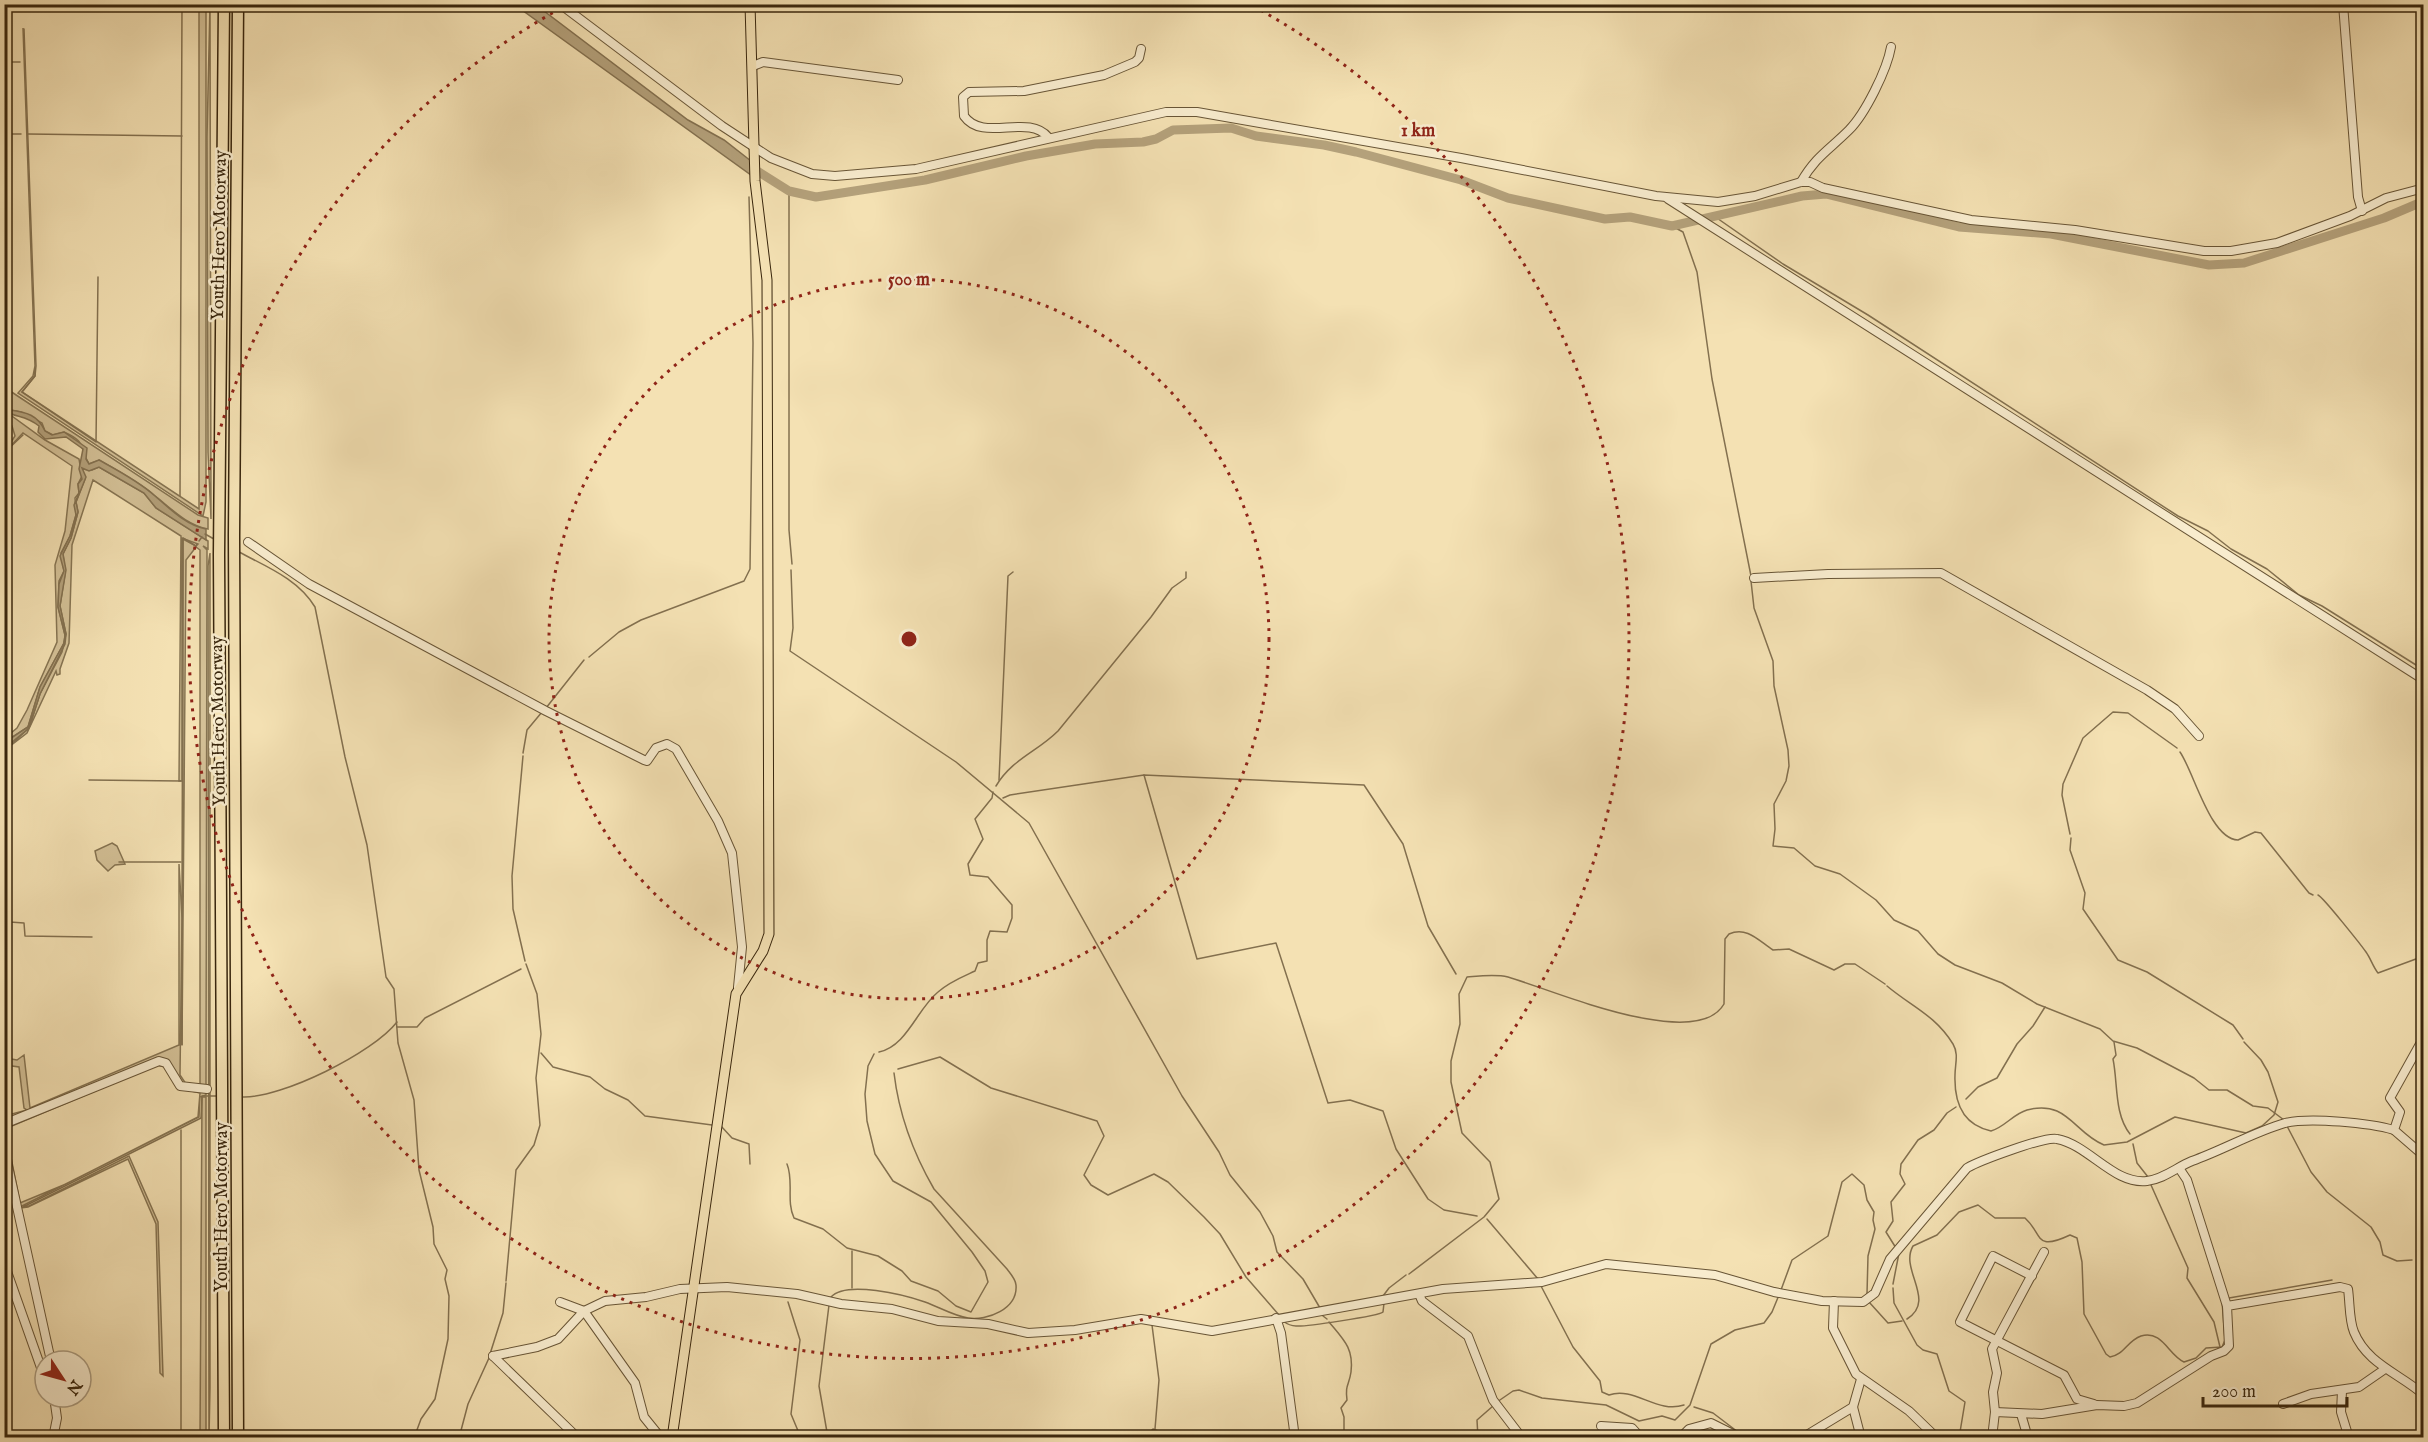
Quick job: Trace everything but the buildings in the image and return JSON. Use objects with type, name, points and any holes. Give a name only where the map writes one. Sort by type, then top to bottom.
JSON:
[{"type":"highway","name":"Youth Hero Motorway","points":[[224,4],[219,527],[224,1090],[224,1437]]},
{"type":"highway","name":"Youth Hero Motorway","points":[[238,4],[234,536],[238,1437]]},
{"type":"main road","points":[[672,1437],[738,987],[764,951],[769,934],[767,280],[755,181],[753,66],[749,38],[750,4]]},
{"type":"street","points":[[561,4],[697,108],[771,158],[812,174],[836,176],[916,169],[1048,137],[1166,112],[1197,112],[1665,197],[1718,202],[1755,196],[1801,182],[1971,220],[2074,230],[2204,250],[2256,248],[2277,243],[2362,211],[2386,198],[2424,188]]},
{"type":"street","points":[[2343,4],[2358,197],[2362,211]]},
{"type":"street","points":[[1801,182],[1818,156],[1857,121],[1876,88],[1891,47]]},
{"type":"street","points":[[1048,137],[1038,130],[975,126],[964,116],[963,97],[969,92],[1024,91],[1104,75],[1135,62],[1139,58],[1141,49]]},
{"type":"street","points":[[753,66],[763,62],[897,80]]},
{"type":"street","points":[[1665,197],[1708,222],[2424,680]]},
{"type":"street","points":[[248,542],[253,548],[289,568],[309,584],[546,711],[644,760],[649,759],[660,745],[670,744],[676,749],[718,820],[732,853],[742,947],[738,987]]},
{"type":"street","points":[[1754,578],[1828,574],[1941,573],[2147,690],[2175,709],[2199,736]]},
{"type":"street","points":[[2394,1130],[2400,1112],[2390,1098],[2424,1037]]},
{"type":"street","points":[[4,1124],[159,1061],[166,1063],[180,1086],[207,1089]]},
{"type":"street","points":[[578,1437],[493,1356],[537,1347],[558,1339],[584,1311],[605,1301],[693,1288],[727,1287],[797,1294],[841,1304],[892,1309],[938,1321],[988,1324],[1028,1333],[1075,1330],[1141,1319],[1212,1331],[1443,1289],[1542,1282],[1606,1264],[1715,1275],[1780,1293],[1856,1302],[1869,1299],[1875,1293],[1890,1259],[1934,1211],[1959,1177],[1979,1161],[2049,1138],[2074,1144],[2118,1173],[2136,1180],[2164,1176],[2291,1122],[2354,1122],[2394,1130],[2424,1156]]},
{"type":"street","points":[[4,1148],[48,1349]]},
{"type":"street","points":[[1995,1412],[2059,1413],[2097,1405],[2124,1406],[2138,1403],[2211,1356],[2224,1352],[2230,1340],[2227,1306],[2187,1180],[2179,1168]]},
{"type":"street","points":[[1992,1437],[1995,1412],[1993,1392],[1997,1373],[1992,1349],[2044,1252]]},
{"type":"street","points":[[2032,1276],[1993,1256],[1960,1322],[2064,1374],[2078,1399],[2097,1405]]},
{"type":"street","points":[[4,1263],[34,1349]]},
{"type":"street","points":[[2227,1306],[2340,1287],[2348,1289],[2353,1330],[2366,1353],[2385,1369],[2400,1376],[2424,1395]]},
{"type":"street","points":[[1419,1294],[1422,1301],[1468,1336],[1492,1400],[1522,1437]]},
{"type":"street","points":[[1834,1301],[1833,1328],[1853,1369],[1861,1378],[1909,1411],[1937,1437]]},
{"type":"street","points":[[560,1302],[584,1311],[635,1383],[644,1417],[661,1437]]},
{"type":"street","points":[[1276,1318],[1281,1333],[1295,1437]]},
{"type":"street","points":[[2283,1404],[2311,1394],[2359,1387],[2385,1369]]},
{"type":"street","points":[[1861,1378],[1853,1407],[1861,1437]]},
{"type":"street","points":[[2342,1391],[2341,1412],[2349,1437]]},
{"type":"street","points":[[1802,1437],[1853,1407]]},
{"type":"street","points":[[53,1437],[57,1418],[56,1409]]},
{"type":"street","points":[[2021,1414],[2028,1437]]},
{"type":"street","points":[[1680,1437],[1689,1429],[1711,1423],[1732,1435],[1741,1437]]},
{"type":"street","points":[[1601,1426],[1632,1428],[1641,1437]]},
{"type":"shaded area","points":[[210,4],[211,519],[208,452],[207,137]]},
{"type":"shaded area","points":[[199,5],[206,5],[206,502],[203,516],[18,393],[33,376],[35,366],[35,376],[22,392],[199,509]]},
{"type":"shaded area","points":[[515,5],[536,5],[688,120],[724,140],[751,161],[751,175]]},
{"type":"shaded area","points":[[4,387],[198,515],[208,518],[208,529],[186,520],[142,485],[99,460],[89,464],[80,442],[72,436],[64,432],[53,435],[45,431],[42,423],[21,412],[10,410],[5,404]]},
{"type":"shaded area","points":[[4,404],[10,410],[26,413],[35,418],[45,431],[52,435],[64,432],[87,448],[86,459],[89,464],[99,460],[128,476],[185,520],[206,529],[206,540],[156,508],[144,493],[99,467],[89,471],[82,468],[86,477],[76,502],[78,512],[71,538],[63,554],[66,570],[60,606],[66,634],[65,644],[40,694],[29,728],[5,748],[5,742],[28,727],[40,687],[64,643],[65,635],[58,607],[59,584],[64,571],[60,556],[70,536],[76,515],[74,505],[79,493],[78,484],[82,479],[79,469],[83,449],[66,437],[45,439],[38,432],[39,426],[5,411]]},
{"type":"shaded area","points":[[5,411],[45,440],[79,459],[82,476],[78,484],[79,493],[75,498],[76,515],[70,536],[61,553],[64,571],[59,581],[58,607],[65,635],[64,643],[40,687],[28,727],[5,742],[5,738],[17,728],[27,710],[57,642],[55,565],[65,531],[72,466],[23,433],[5,452],[15,436],[12,426],[5,422]]},
{"type":"shaded area","points":[[99,467],[144,493],[156,508],[208,541],[208,549],[203,546],[207,550],[206,1088],[182,1085],[167,1062],[5,1121],[4,1109],[12,1114],[27,1110],[24,1108],[19,1067],[5,1065],[5,1058],[17,1060],[24,1055],[30,1108],[179,1045],[179,864],[182,918],[180,1075],[186,1084],[200,1085],[200,550],[196,547],[186,560],[182,1045],[183,539],[196,546],[198,544],[182,538],[182,781],[179,781],[181,536],[93,480],[72,545],[69,643],[60,674],[57,675],[56,671],[27,733],[5,750],[29,728],[40,694],[62,652],[66,634],[60,606],[65,574],[63,554],[71,538],[78,512],[76,502],[85,479],[81,469],[92,470]]},
{"type":"shaded area","points":[[210,553],[210,1387],[209,1438],[208,566]]},
{"type":"shaded area","points":[[112,843],[117,846],[125,864],[115,865],[108,871],[97,860],[95,851]]},
{"type":"shaded area","points":[[158,1063],[167,1067],[182,1088],[206,1090],[206,1095],[200,1097],[199,1117],[92,1171],[198,1117],[200,1093],[179,1088],[165,1067],[157,1065],[7,1128],[6,1132],[20,1203],[65,1185],[22,1206],[29,1206],[129,1156],[158,1222],[163,1376],[160,1373],[156,1224],[128,1159],[28,1207],[21,1208],[5,1140],[4,1127]]},
{"type":"shaded area","points":[[202,1097],[206,1097],[206,1438],[200,1437]]},
{"type":"waterway","points":[[180,496],[182,4]]},
{"type":"waterway","points":[[24,29],[36,366],[35,376],[22,392],[96,442],[98,277]]},
{"type":"waterway","points":[[4,62],[20,62]]},
{"type":"waterway","points":[[751,167],[789,191],[816,197],[925,180],[1026,156],[1095,144],[1143,142],[1156,139],[1173,130],[1231,128],[1256,136],[1324,145],[1356,152],[1461,180],[1508,198],[1605,219],[1630,217],[1672,226],[1802,196],[1826,194],[1959,227],[2051,234],[2209,265],[2244,263],[2384,218],[2424,201]]},
{"type":"waterway","points":[[4,134],[21,134]]},
{"type":"waterway","points":[[28,134],[182,136]]},
{"type":"waterway","points":[[789,191],[789,530],[792,564]]},
{"type":"waterway","points":[[589,657],[619,632],[641,620],[744,581],[750,569],[753,343],[749,197]]},
{"type":"waterway","points":[[1714,216],[1783,264],[1868,315],[2178,516],[2208,531],[2231,549],[2267,569],[2299,595],[2322,606],[2424,670]]},
{"type":"waterway","points":[[1672,226],[1683,232],[1697,272],[1712,379],[1751,576]]},
{"type":"waterway","points":[[4,453],[23,435]]},
{"type":"waterway","points":[[205,534],[214,539]]},
{"type":"waterway","points":[[199,541],[202,537]]},
{"type":"waterway","points":[[182,1045],[183,538],[196,546],[197,544]]},
{"type":"waterway","points":[[239,552],[291,581],[315,607],[345,757],[367,845],[386,977],[394,989],[398,1043],[414,1100],[419,1170],[433,1227],[434,1244],[447,1270],[445,1279],[449,1296],[448,1339],[435,1399],[421,1419],[414,1438]]},
{"type":"waterway","points":[[791,570],[793,628],[790,651],[956,762],[1029,823],[1182,1096],[1219,1152],[1230,1175],[1260,1212],[1273,1236],[1277,1252],[1303,1279],[1320,1308]]},
{"type":"waterway","points":[[999,780],[1008,576],[1013,572]]},
{"type":"waterway","points":[[996,786],[1009,769],[1058,731],[1172,588],[1186,578],[1186,572]]},
{"type":"waterway","points":[[1751,581],[1754,608],[1773,661],[1774,686],[1788,750],[1789,766],[1786,781],[1774,804],[1773,846],[1794,848],[1815,866],[1840,874],[1876,900],[1894,920],[1918,931],[1938,954],[1955,965],[2002,983],[2037,1004],[2100,1029],[2113,1041],[2137,1048],[2194,1078],[2209,1090],[2227,1090],[2253,1106],[2268,1108],[2284,1120]]},
{"type":"waterway","points":[[546,708],[584,660]]},
{"type":"waterway","points":[[523,753],[527,730],[542,712]]},
{"type":"waterway","points":[[2070,834],[2062,795],[2063,784],[2083,738],[2113,712],[2128,713],[2177,748]]},
{"type":"waterway","points":[[2180,752],[2219,829],[2228,837],[2238,840],[2255,832],[2261,833],[2313,895]]},
{"type":"waterway","points":[[523,756],[512,876],[513,909],[525,961]]},
{"type":"waterway","points":[[1144,775],[1197,959],[1276,943],[1328,1103],[1350,1100],[1383,1111],[1396,1149],[1428,1199],[1444,1210],[1477,1216]]},
{"type":"waterway","points":[[1003,798],[1010,795],[1144,775],[1364,785],[1403,844],[1428,926],[1456,974]]},
{"type":"waterway","points":[[89,780],[181,781]]},
{"type":"waterway","points":[[879,1052],[889,1048],[904,1035],[938,992],[975,971],[978,963],[987,961],[987,940],[990,931],[1007,932],[1012,918],[1012,905],[988,877],[970,875],[968,864],[983,839],[975,819],[992,798],[993,792]]},
{"type":"waterway","points":[[2071,838],[2070,850],[2085,893],[2083,909],[2118,960],[2147,972],[2233,1025],[2243,1039]]},
{"type":"waterway","points":[[119,862],[181,862]]},
{"type":"waterway","points":[[2318,895],[2363,948],[2378,973],[2424,956]]},
{"type":"waterway","points":[[4,905],[11,917],[10,922],[24,923],[25,936],[92,937]]},
{"type":"waterway","points":[[1409,1274],[1484,1217],[1499,1199],[1490,1162],[1462,1133],[1451,1082],[1451,1061],[1460,1024],[1459,994],[1467,977],[1493,975],[1508,977],[1621,1013],[1654,1020],[1684,1022],[1708,1017],[1724,1004],[1725,939],[1729,934],[1742,932],[1753,936],[1773,950],[1789,949],[1834,970],[1845,964],[1855,964],[1885,984]]},
{"type":"waterway","points":[[506,1281],[516,1170],[534,1145],[540,1125],[536,1078],[541,1034],[537,994],[526,964]]},
{"type":"waterway","points":[[397,1027],[417,1027],[425,1018],[521,969]]},
{"type":"waterway","points":[[1887,986],[1931,1018],[1946,1034],[1956,1052],[1956,1095],[1962,1111],[1973,1124],[1991,1131],[2001,1127],[2022,1112],[2041,1108],[2061,1113],[2094,1140],[2104,1145],[2127,1142],[2175,1117],[2246,1133],[2262,1126],[2274,1115],[2278,1102],[2268,1072],[2261,1060],[2244,1042]]},
{"type":"waterway","points":[[1966,1099],[1978,1087],[1997,1078],[2017,1044],[2033,1026],[2045,1007]]},
{"type":"waterway","points":[[243,1097],[280,1090],[326,1072],[368,1047],[397,1022]]},
{"type":"waterway","points":[[2114,1042],[2116,1055],[2113,1059],[2119,1108],[2130,1134]]},
{"type":"waterway","points":[[541,1053],[553,1067],[590,1077],[605,1089],[628,1100],[645,1116],[712,1125]]},
{"type":"waterway","points":[[787,1164],[794,1218],[823,1229],[847,1248],[878,1256],[902,1271],[911,1281],[938,1291],[956,1306],[971,1312],[988,1282],[985,1271],[931,1202],[893,1181],[875,1154],[867,1121],[865,1094],[868,1066],[874,1054]]},
{"type":"waterway","points":[[898,1069],[940,1057],[991,1088],[1097,1121],[1104,1136],[1084,1175],[1091,1185],[1108,1195],[1154,1174],[1168,1182],[1220,1234],[1246,1277],[1279,1315]]},
{"type":"waterway","points":[[831,1297],[849,1290],[876,1290],[916,1299],[957,1315],[976,1318],[1000,1312],[1012,1301],[1015,1293],[1016,1283],[1010,1273],[934,1189],[926,1175],[903,1118],[894,1073]]},
{"type":"waterway","points":[[23,1207],[201,1118],[202,1096],[217,1096]]},
{"type":"waterway","points":[[1896,1248],[1886,1232],[1893,1221],[1891,1202],[1905,1184],[1900,1174],[1901,1164],[1918,1140],[1934,1130],[1947,1113],[1956,1107]]},
{"type":"waterway","points":[[721,1126],[732,1138],[749,1144],[750,1164]]},
{"type":"waterway","points":[[2287,1126],[2311,1172],[2327,1192],[2371,1227],[2380,1242],[2383,1255],[2397,1261],[2412,1260]]},
{"type":"waterway","points":[[181,1130],[181,1438]]},
{"type":"waterway","points":[[2133,1144],[2137,1163],[2148,1177]]},
{"type":"waterway","points":[[1781,1290],[1792,1260],[1828,1236],[1842,1182],[1852,1174],[1864,1185],[1867,1200],[1874,1212],[1875,1229],[1868,1256],[1867,1294]]},
{"type":"waterway","points":[[2151,1185],[2188,1268],[2187,1278],[2214,1322],[2220,1347]]},
{"type":"waterway","points":[[1907,1319],[1919,1303],[1910,1265],[1913,1246],[1937,1235],[1959,1212],[1978,1205],[1995,1218],[2025,1218],[2045,1241],[2050,1242],[2070,1235],[2077,1238],[2082,1262],[2084,1314],[2106,1354],[2110,1357],[2119,1354],[2136,1338],[2149,1335],[2160,1340],[2178,1359],[2184,1362],[2196,1358],[2206,1348],[2222,1347],[2225,1340],[2222,1301]]},
{"type":"waterway","points":[[1487,1219],[1538,1279]]},
{"type":"waterway","points":[[852,1251],[852,1288]]},
{"type":"waterway","points":[[1893,1284],[1899,1253]]},
{"type":"waterway","points":[[1383,1296],[1389,1288],[1406,1275]]},
{"type":"waterway","points":[[2229,1298],[2332,1280]]},
{"type":"waterway","points":[[490,1354],[503,1313],[506,1283]]},
{"type":"waterway","points":[[1541,1286],[1573,1347],[1600,1381],[1602,1392],[1609,1395],[1627,1394],[1664,1406],[1684,1405]]},
{"type":"waterway","points":[[1893,1288],[1894,1303],[1917,1345],[1923,1350],[1937,1354],[1949,1391],[1965,1402],[1959,1438]]},
{"type":"waterway","points":[[1497,1402],[1513,1391],[1519,1390],[1542,1398],[1606,1405],[1639,1421],[1662,1416],[1675,1420],[1690,1405],[1711,1344],[1735,1330],[1764,1323],[1772,1312],[1779,1295]]},
{"type":"waterway","points":[[788,1302],[800,1340],[791,1414],[801,1438]]},
{"type":"waterway","points":[[1869,1302],[1888,1323],[1902,1321]]},
{"type":"waterway","points":[[1283,1321],[1290,1325],[1302,1326],[1356,1318],[1383,1312],[1384,1303]]},
{"type":"waterway","points":[[828,1438],[819,1386],[829,1305]]},
{"type":"waterway","points":[[1323,1316],[1327,1319]]},
{"type":"waterway","points":[[1329,1322],[1346,1344],[1351,1356],[1347,1400],[1341,1408],[1344,1417],[1344,1438]]},
{"type":"waterway","points":[[1152,1325],[1159,1380],[1155,1429]]},
{"type":"waterway","points":[[459,1438],[468,1404],[489,1358]]},
{"type":"waterway","points":[[1478,1438],[1477,1420],[1493,1406]]},
{"type":"waterway","points":[[1694,1407],[1713,1413],[1738,1432]]},
{"type":"waterway","points":[[1144,1438],[1153,1429],[1176,1438]]}]
